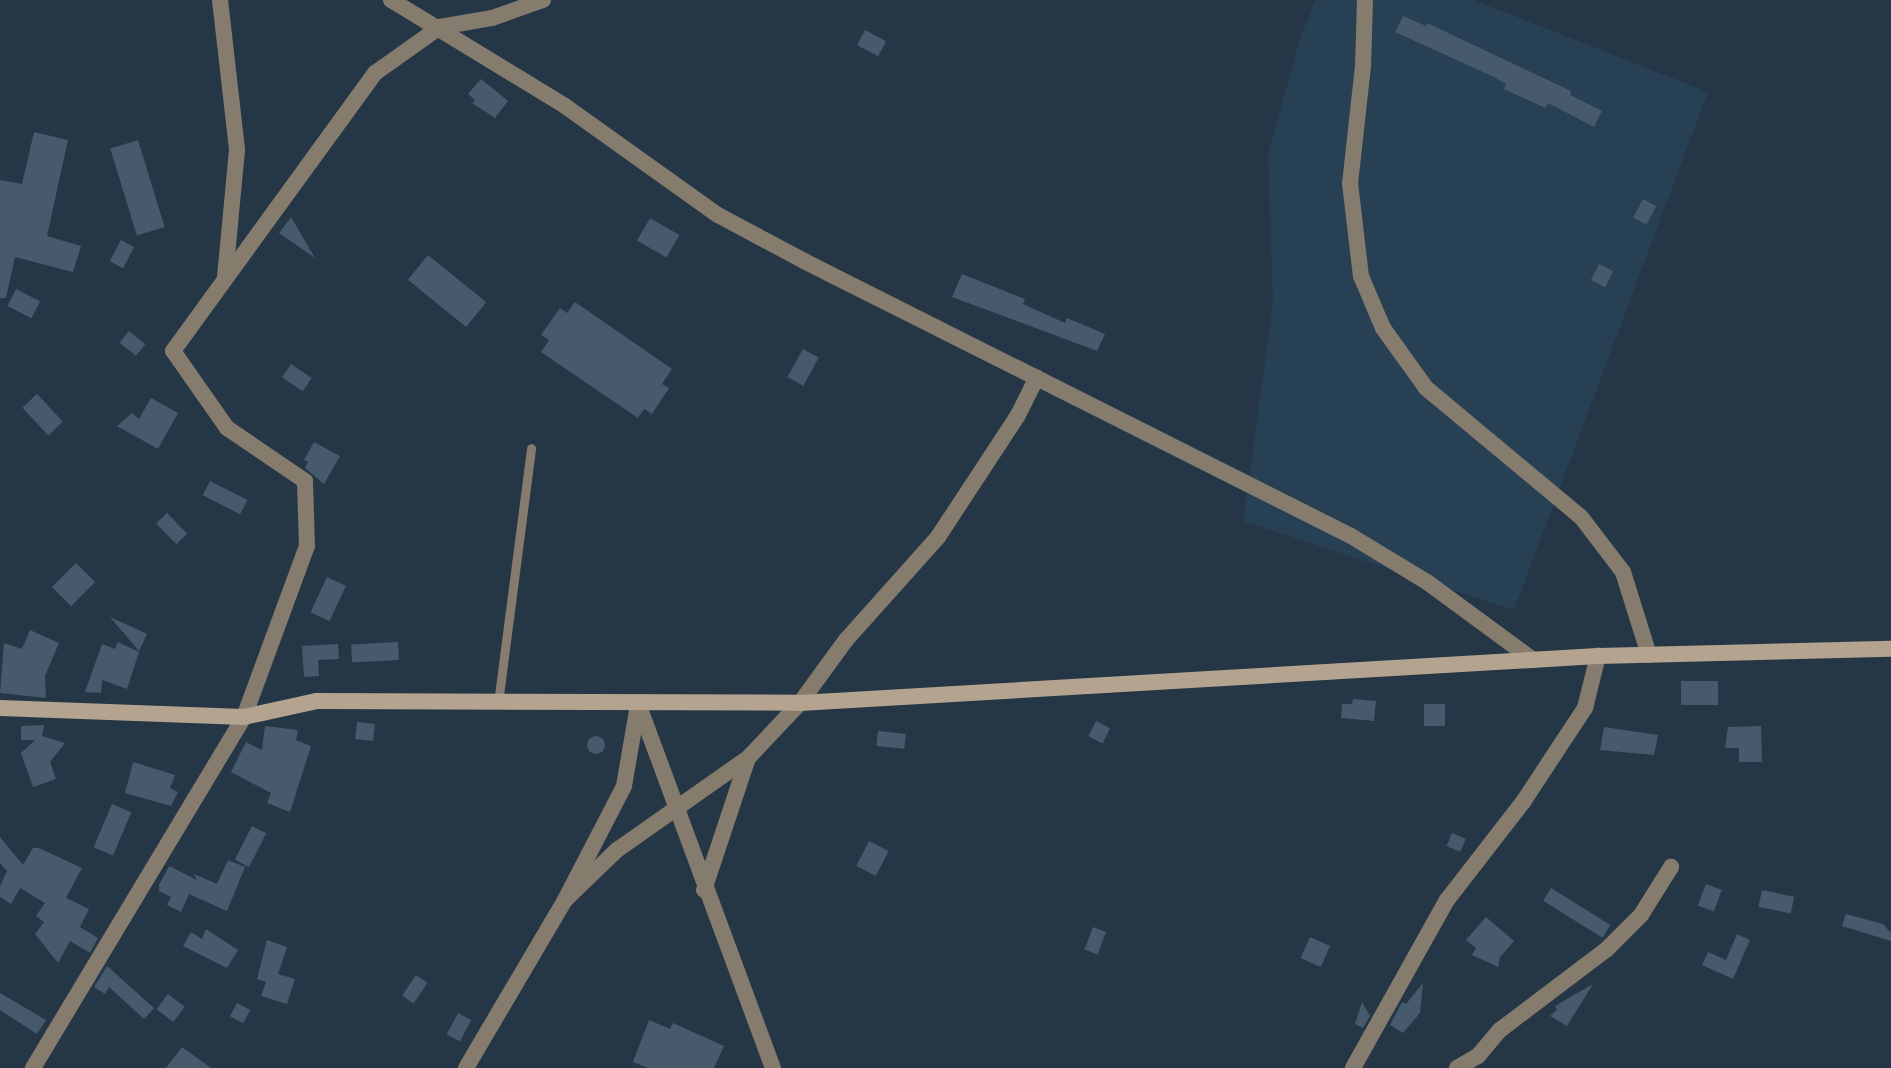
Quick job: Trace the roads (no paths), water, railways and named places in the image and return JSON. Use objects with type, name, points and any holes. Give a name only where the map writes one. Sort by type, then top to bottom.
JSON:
[{"type":"main road","points":[[0,708],[244,717],[317,701],[638,705],[800,703],[1598,656],[1891,649]]},
{"type":"street","points":[[220,0],[237,150],[225,279]]},
{"type":"street","points":[[391,0],[440,27],[565,106],[718,215],[1351,536],[1427,582],[1533,660]]},
{"type":"street","points":[[33,1068],[244,717],[307,546],[305,481],[227,428],[173,351],[375,73],[440,27],[492,18],[543,0]]},
{"type":"street","points":[[1365,0],[1363,66],[1350,183],[1361,276],[1383,328],[1426,388],[1581,517],[1623,572],[1649,655]]},
{"type":"street","points":[[565,900],[617,850],[748,758],[800,703],[846,640],[938,537],[1018,415],[1037,377]]},
{"type":"street","points":[[1353,1068],[1447,900],[1523,802],[1585,708],[1598,656]]},
{"type":"street","points":[[638,705],[704,890],[773,1068]]},
{"type":"street","points":[[466,1068],[565,900],[624,786],[638,705]]},
{"type":"street","points":[[704,890],[748,758]]},
{"type":"street","points":[[1457,1068],[1482,1062],[1500,1030],[1607,949],[1641,915],[1671,867]]},
{"type":"lane","points":[[498,703],[531,448]]}]
